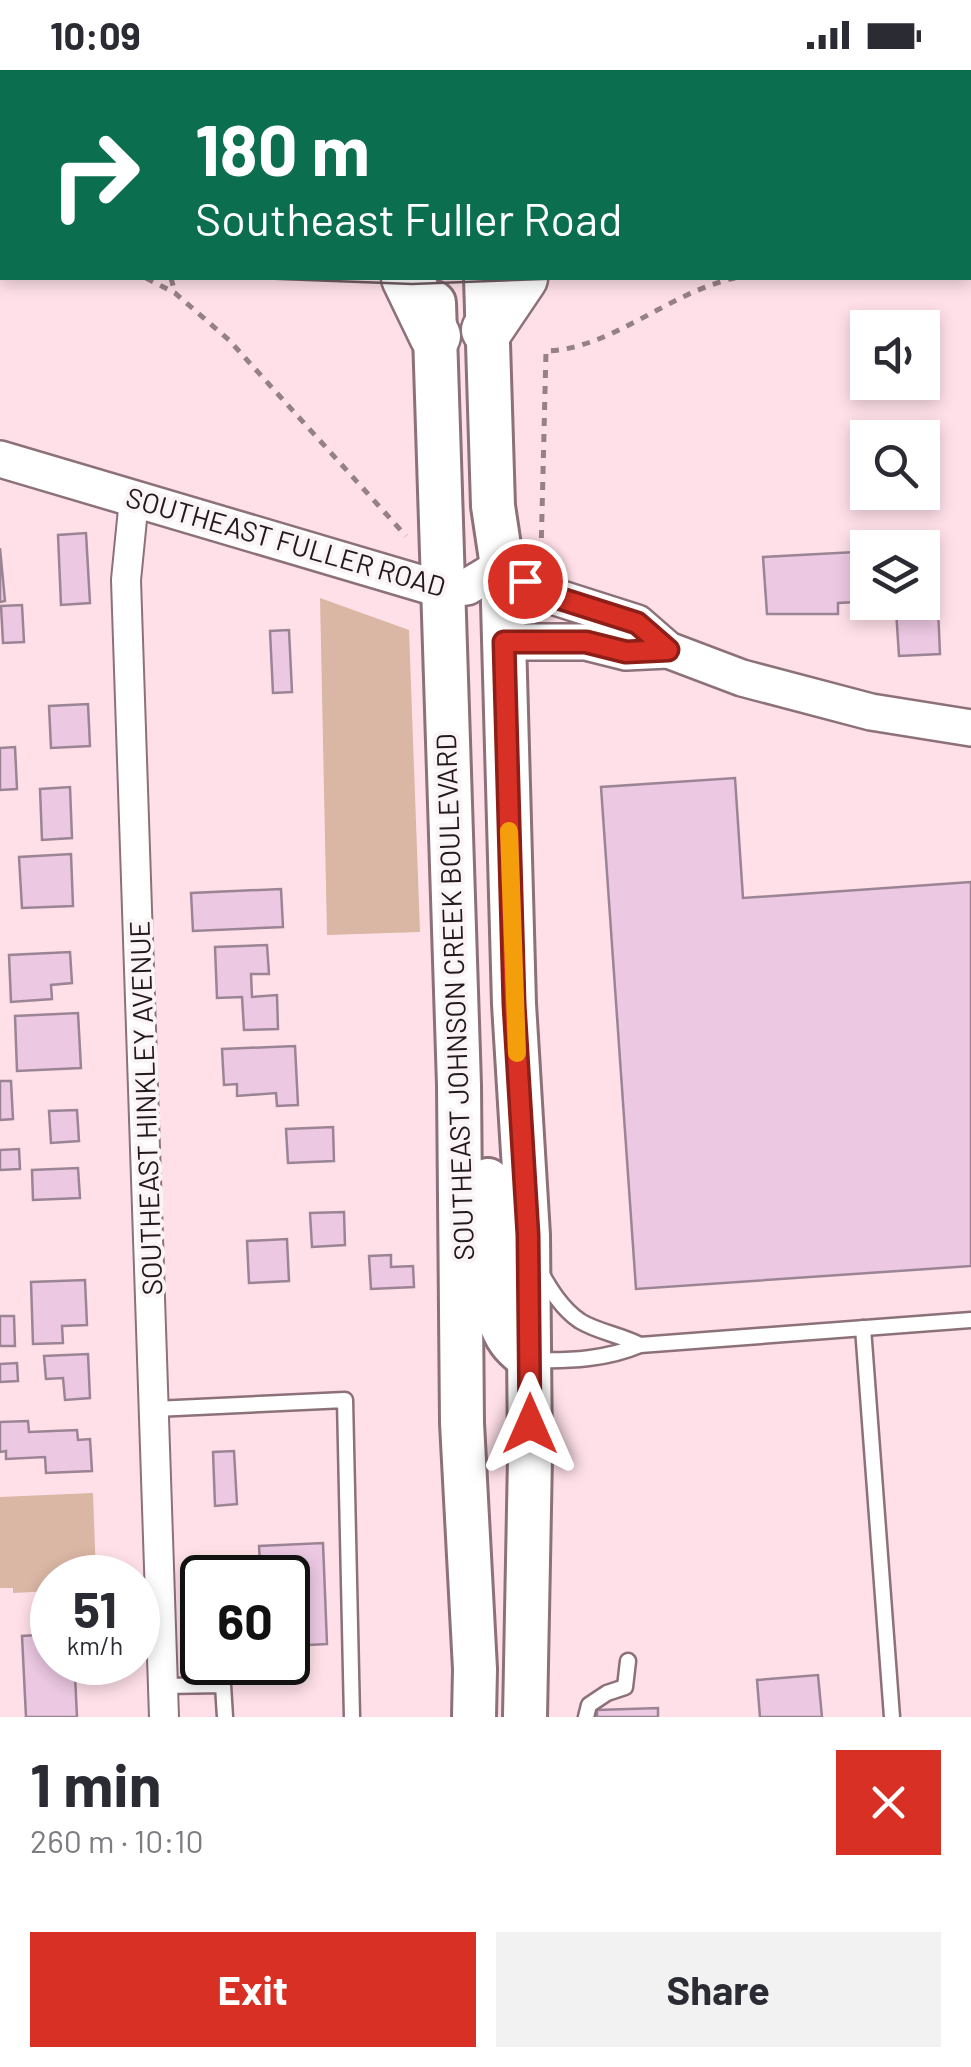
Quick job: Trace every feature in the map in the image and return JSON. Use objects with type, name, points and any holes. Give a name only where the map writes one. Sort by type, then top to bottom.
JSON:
[{"type":"highway","points":[[409,280],[435,336]]},
{"type":"highway","points":[[487,330],[521,280]]},
{"type":"main road","name":"SOUTHEAST JOHNSON CREEK BOULEVARD","points":[[433,280],[459,1085],[462,1423],[474,1717]]},
{"type":"main road","points":[[486,280],[493,506],[522,562],[504,642],[514,1004],[528,1235],[526,1717]]},
{"type":"main road","points":[[459,1085],[486,1154],[498,1316],[504,1336],[530,1360]]},
{"type":"street","name":"SOUTHEAST FULLER ROAD","points":[[0,459],[443,590],[467,587],[522,562]]},
{"type":"street","name":"SOUTHEAST HINKLEY AVENUE","points":[[134,499],[126,580],[164,1717]]},
{"type":"street","points":[[522,562],[549,595],[637,623],[668,650],[742,678],[871,712],[971,728]]},
{"type":"street","points":[[504,642],[586,642],[626,652],[668,650]]},
{"type":"lane","points":[[528,1235],[540,1273],[560,1304],[580,1320],[640,1345]]},
{"type":"lane","points":[[530,1360],[620,1354],[640,1345],[971,1320]]},
{"type":"lane","points":[[863,1328],[892,1717]]},
{"type":"lane","points":[[155,1409],[345,1400],[352,1717]]},
{"type":"lane","points":[[586,1717],[589,1705],[625,1686],[628,1661]]},
{"type":"lane","points":[[164,1686],[223,1685],[224,1717]]},
{"type":"path","points":[[150,280],[174,293],[230,340],[406,536]]},
{"type":"path","points":[[171,280],[174,293]]},
{"type":"path","points":[[522,562],[546,352],[577,348],[670,301],[725,280]]},
{"type":"shaded area","points":[[320,598],[409,630],[420,932],[327,935]]},
{"type":"shaded area","points":[[93,1493],[95,1555],[30,1555],[30,1592],[13,1593],[13,1588],[0,1588],[0,1497]]},
{"type":"building","points":[[86,533],[90,603],[61,605],[58,535]]},
{"type":"building","points":[[0,548],[5,601],[0,602]]},
{"type":"building","points":[[850,552],[850,602],[838,603],[838,614],[767,614],[763,557]]},
{"type":"building","points":[[22,605],[24,642],[3,643],[1,606]]},
{"type":"building","points":[[897,620],[939,620],[940,654],[899,656]]},
{"type":"building","points":[[289,630],[292,692],[273,693],[270,631]]},
{"type":"building","points":[[88,704],[90,746],[51,748],[49,706]]},
{"type":"building","points":[[15,747],[17,789],[0,790],[0,748]]},
{"type":"building","points":[[735,778],[743,898],[971,882],[971,1266],[636,1289],[601,787]]},
{"type":"building","points":[[70,787],[72,838],[42,840],[40,789]]},
{"type":"building","points":[[71,854],[73,906],[22,908],[19,857]]},
{"type":"building","points":[[281,889],[283,927],[193,931],[191,893]]},
{"type":"building","points":[[267,945],[269,974],[251,974],[252,997],[277,995],[278,1029],[244,1030],[242,997],[217,998],[215,947]]},
{"type":"building","points":[[70,952],[72,983],[51,985],[52,999],[11,1002],[9,955]]},
{"type":"building","points":[[78,1013],[81,1068],[17,1071],[15,1016]]},
{"type":"building","points":[[295,1046],[298,1105],[277,1106],[276,1093],[237,1096],[237,1084],[224,1085],[222,1049]]},
{"type":"building","points":[[0,1081],[11,1081],[13,1119],[0,1120]]},
{"type":"building","points":[[77,1110],[79,1141],[51,1143],[49,1111]]},
{"type":"building","points":[[333,1127],[334,1161],[288,1163],[286,1129]]},
{"type":"building","points":[[19,1149],[20,1169],[0,1170],[0,1150]]},
{"type":"building","points":[[78,1168],[80,1198],[33,1200],[32,1170]]},
{"type":"building","points":[[344,1212],[345,1245],[312,1247],[310,1213]]},
{"type":"building","points":[[287,1239],[289,1281],[249,1283],[247,1241]]},
{"type":"building","points":[[391,1255],[391,1267],[413,1266],[414,1287],[371,1289],[369,1256]]},
{"type":"building","points":[[85,1280],[87,1325],[62,1326],[63,1343],[33,1344],[31,1282]]},
{"type":"building","points":[[0,1316],[14,1316],[15,1346],[0,1346]]},
{"type":"building","points":[[88,1354],[90,1398],[65,1400],[63,1378],[46,1379],[44,1356]]},
{"type":"building","points":[[17,1363],[18,1381],[0,1382],[0,1364]]},
{"type":"building","points":[[28,1421],[29,1432],[77,1430],[78,1440],[90,1439],[92,1471],[46,1473],[45,1457],[6,1459],[6,1451],[0,1452],[0,1422]]},
{"type":"building","points":[[234,1451],[237,1504],[215,1506],[213,1452]]},
{"type":"building","points":[[323,1543],[327,1644],[310,1645],[310,1555],[260,1555],[259,1546]]},
{"type":"building","points":[[30,1635],[30,1685],[75,1685],[77,1717],[26,1717],[22,1636]]},
{"type":"building","points":[[818,1675],[822,1717],[760,1717],[757,1680]]},
{"type":"building","points":[[658,1708],[658,1717],[597,1717],[597,1710]]},
{"type":"tram line","points":[[307,280],[412,284],[517,280]]},
{"type":"slow traffic","points":[[509,831],[517,1053]]},
{"type":"route","points":[[525,581],[549,595],[637,623],[668,650],[626,652],[586,642],[552,640],[504,642],[514,1004],[528,1235],[530,1424]]}]
